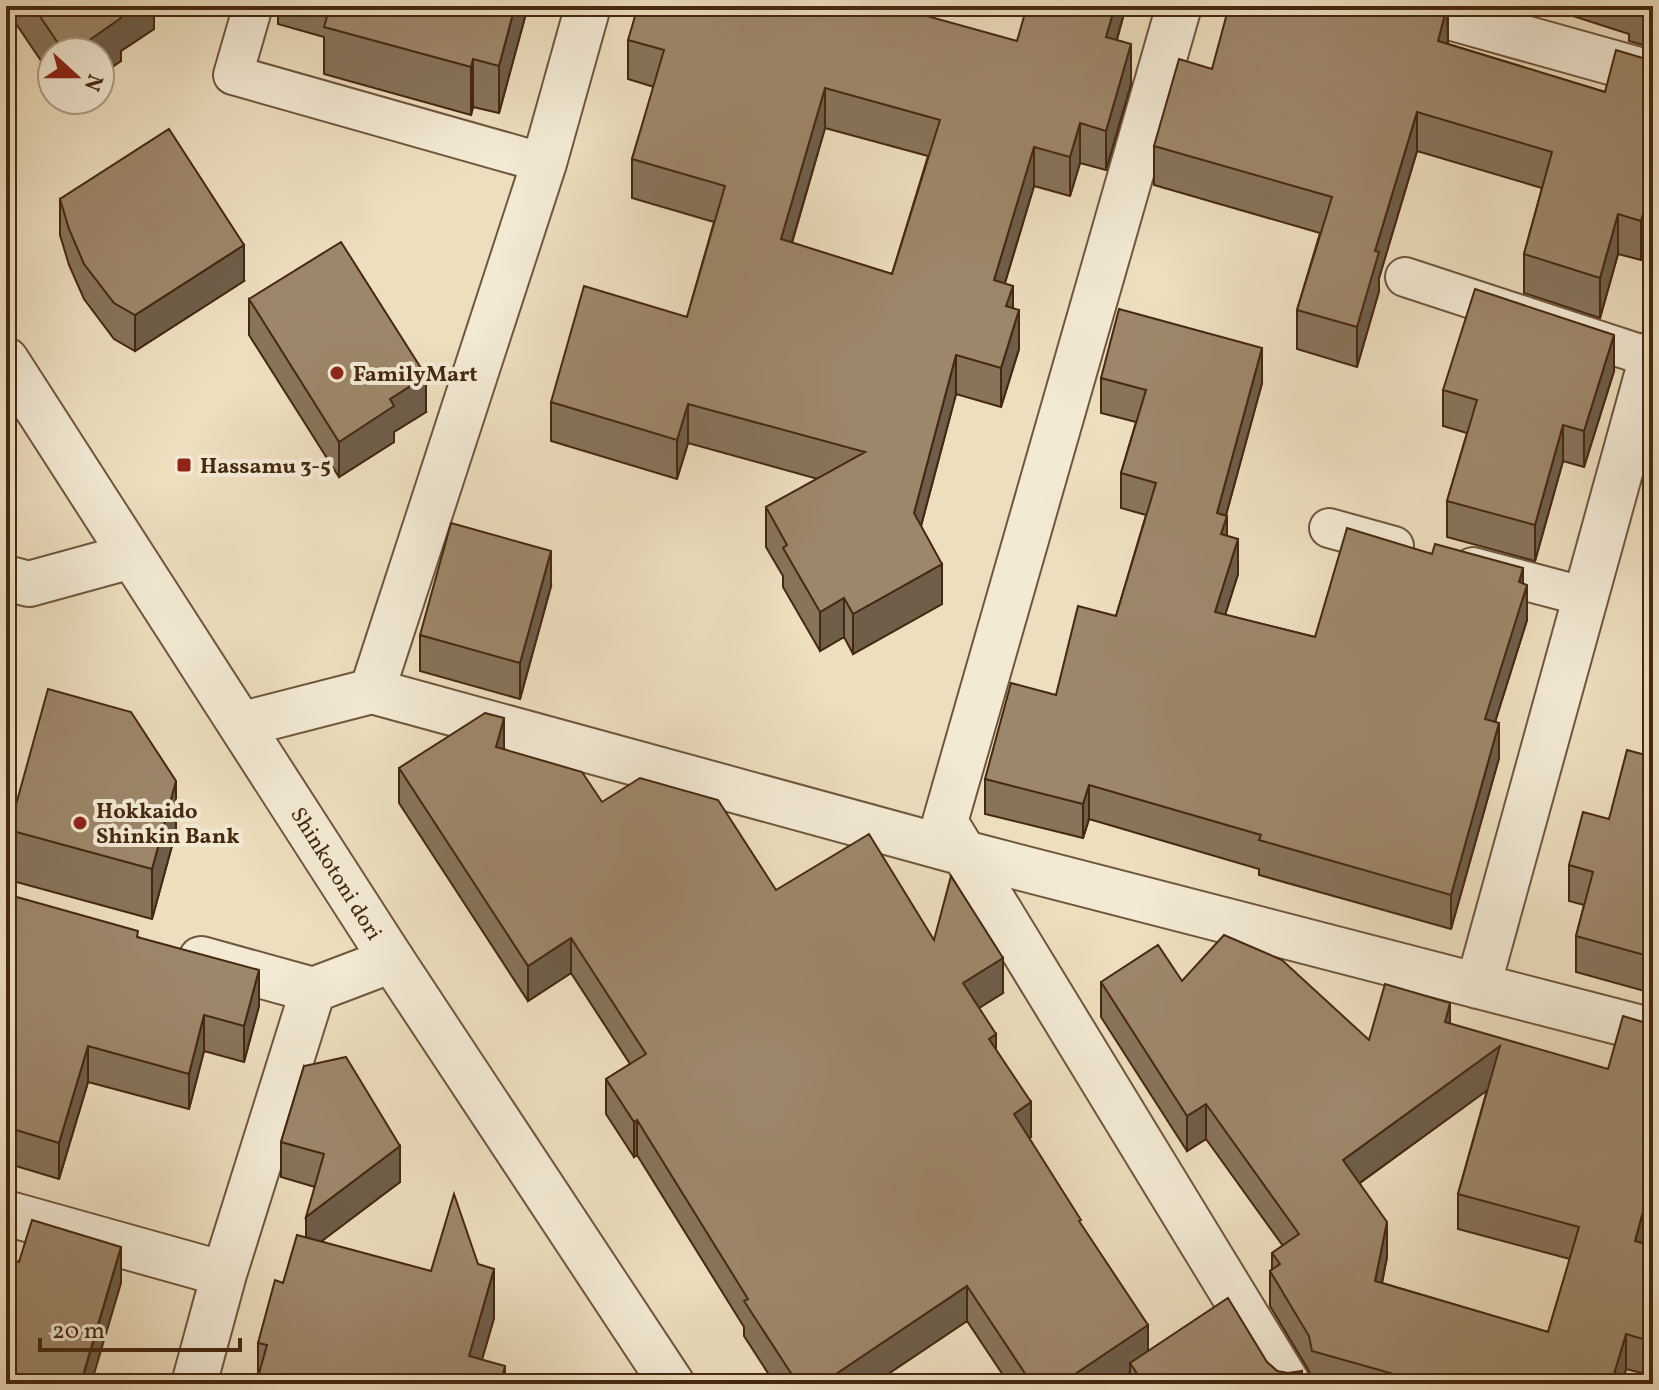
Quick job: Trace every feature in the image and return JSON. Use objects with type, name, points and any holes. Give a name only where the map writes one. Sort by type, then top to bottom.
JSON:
[{"type":"street","points":[[372,691],[544,163],[588,6]]},
{"type":"street","points":[[1179,6],[945,822],[1288,1384]]},
{"type":"street","points":[[1410,6],[1653,74]]},
{"type":"street","points":[[1478,986],[1652,355]]},
{"type":"street","name":"Shinkotoni dori","points":[[6,360],[392,960],[672,1384]]},
{"type":"street","points":[[6,578],[29,584],[131,556]]},
{"type":"street","points":[[243,724],[372,691],[964,853],[1653,1031]]},
{"type":"street","points":[[159,947],[313,990],[392,960]]},
{"type":"street","points":[[194,1384],[224,1274],[313,990]]},
{"type":"street","points":[[6,1213],[224,1274]]},
{"type":"lane","points":[[253,6],[233,75],[544,163]]},
{"type":"lane","points":[[1405,277],[1652,355]]},
{"type":"lane","points":[[1329,528],[1586,597]]},
{"type":"building","points":[[33,6],[125,6],[116,12],[121,18],[95,36],[53,36]]},
{"type":"building","points":[[330,6],[515,6],[499,66],[473,59],[471,67],[324,27]]},
{"type":"building","points":[[638,6],[891,6],[1017,41],[1027,6],[1115,6],[1106,37],[1131,44],[1106,131],[1080,123],[1070,157],[1034,147],[994,280],[1013,286],[1006,306],[1019,310],[1001,368],[956,355],[914,513],[942,564],[853,614],[844,598],[820,612],[783,548],[787,545],[766,507],[865,452],[688,404],[677,440],[551,402],[584,286],[687,317],[725,186],[632,159],[664,50],[628,40]],"holes":[[[825,88],[940,120],[892,274],[781,239]]]},
{"type":"building","points":[[1229,6],[1447,6],[1438,41],[1605,92],[1616,50],[1653,59],[1653,176],[1641,221],[1618,214],[1600,278],[1524,254],[1552,152],[1417,112],[1375,251],[1379,252],[1357,327],[1297,310],[1332,197],[1154,146],[1179,59],[1212,69]]},
{"type":"building","points":[[169,129],[244,245],[135,315],[114,303],[84,264],[60,199]]},
{"type":"building","name":"FamilyMart","points":[[341,242],[426,376],[390,399],[394,406],[339,442],[249,299]]},
{"type":"building","points":[[1475,289],[1614,335],[1584,431],[1563,425],[1535,525],[1447,501],[1477,400],[1443,390]]},
{"type":"building","points":[[1119,309],[1262,348],[1217,513],[1227,516],[1221,534],[1238,539],[1215,612],[1315,637],[1347,528],[1432,554],[1435,544],[1523,568],[1519,582],[1527,585],[1485,719],[1499,723],[1451,895],[1259,840],[1261,835],[1089,785],[1083,804],[985,779],[1011,683],[1056,695],[1078,606],[1116,616],[1156,483],[1121,473],[1146,390],[1101,378]]},
{"type":"building","points":[[451,523],[551,551],[520,663],[420,635]]},
{"type":"building","points":[[48,689],[131,712],[176,781],[152,869],[9,830]]},
{"type":"building","points":[[485,713],[504,718],[496,747],[582,772],[602,802],[640,778],[718,800],[776,890],[869,834],[934,940],[951,876],[1003,958],[963,983],[996,1034],[989,1039],[1031,1102],[1014,1114],[1079,1221],[1148,1325],[1060,1384],[1032,1384],[967,1286],[821,1384],[798,1384],[744,1301],[748,1299],[637,1120],[634,1122],[606,1079],[646,1054],[571,938],[528,966],[399,768]]},
{"type":"building","points":[[1627,750],[1653,757],[1653,937],[1648,956],[1576,936],[1593,872],[1569,865],[1583,812],[1609,819]]},
{"type":"building","points":[[6,894],[138,931],[137,937],[259,970],[244,1026],[204,1015],[189,1074],[88,1046],[59,1143],[6,1127]]},
{"type":"building","points":[[1224,935],[1282,960],[1369,1040],[1385,984],[1450,1003],[1445,1022],[1608,1069],[1623,1016],[1653,1025],[1653,1175],[1635,1241],[1653,1246],[1653,1342],[1626,1334],[1611,1384],[1429,1384],[1312,1351],[1309,1336],[1270,1271],[1280,1264],[1272,1253],[1299,1234],[1206,1104],[1187,1116],[1101,982],[1158,945],[1182,981]],"holes":[[[1500,1046],[1458,1194],[1579,1227],[1548,1332],[1375,1281],[1387,1222],[1343,1160]]]},
{"type":"building","points":[[346,1057],[400,1146],[306,1217],[324,1154],[281,1142],[304,1066]]},
{"type":"building","points":[[454,1194],[478,1264],[494,1269],[469,1356],[505,1366],[500,1384],[256,1384],[267,1345],[258,1343],[275,1280],[283,1283],[297,1235],[431,1271]]},
{"type":"building","points":[[32,1220],[121,1247],[81,1382],[88,1384],[6,1384],[6,1258],[19,1262]]},
{"type":"building","points":[[1228,1298],[1267,1362],[1277,1371],[1302,1371],[1282,1384],[1144,1384],[1130,1363]]},
{"type":"place","name":"FamilyMart","points":[[337,373]]},
{"type":"place","name":"Hassamu 3-5","points":[[184,465]]},
{"type":"place","name":"Hokkaido Shinkin Bank","points":[[80,823]]}]
